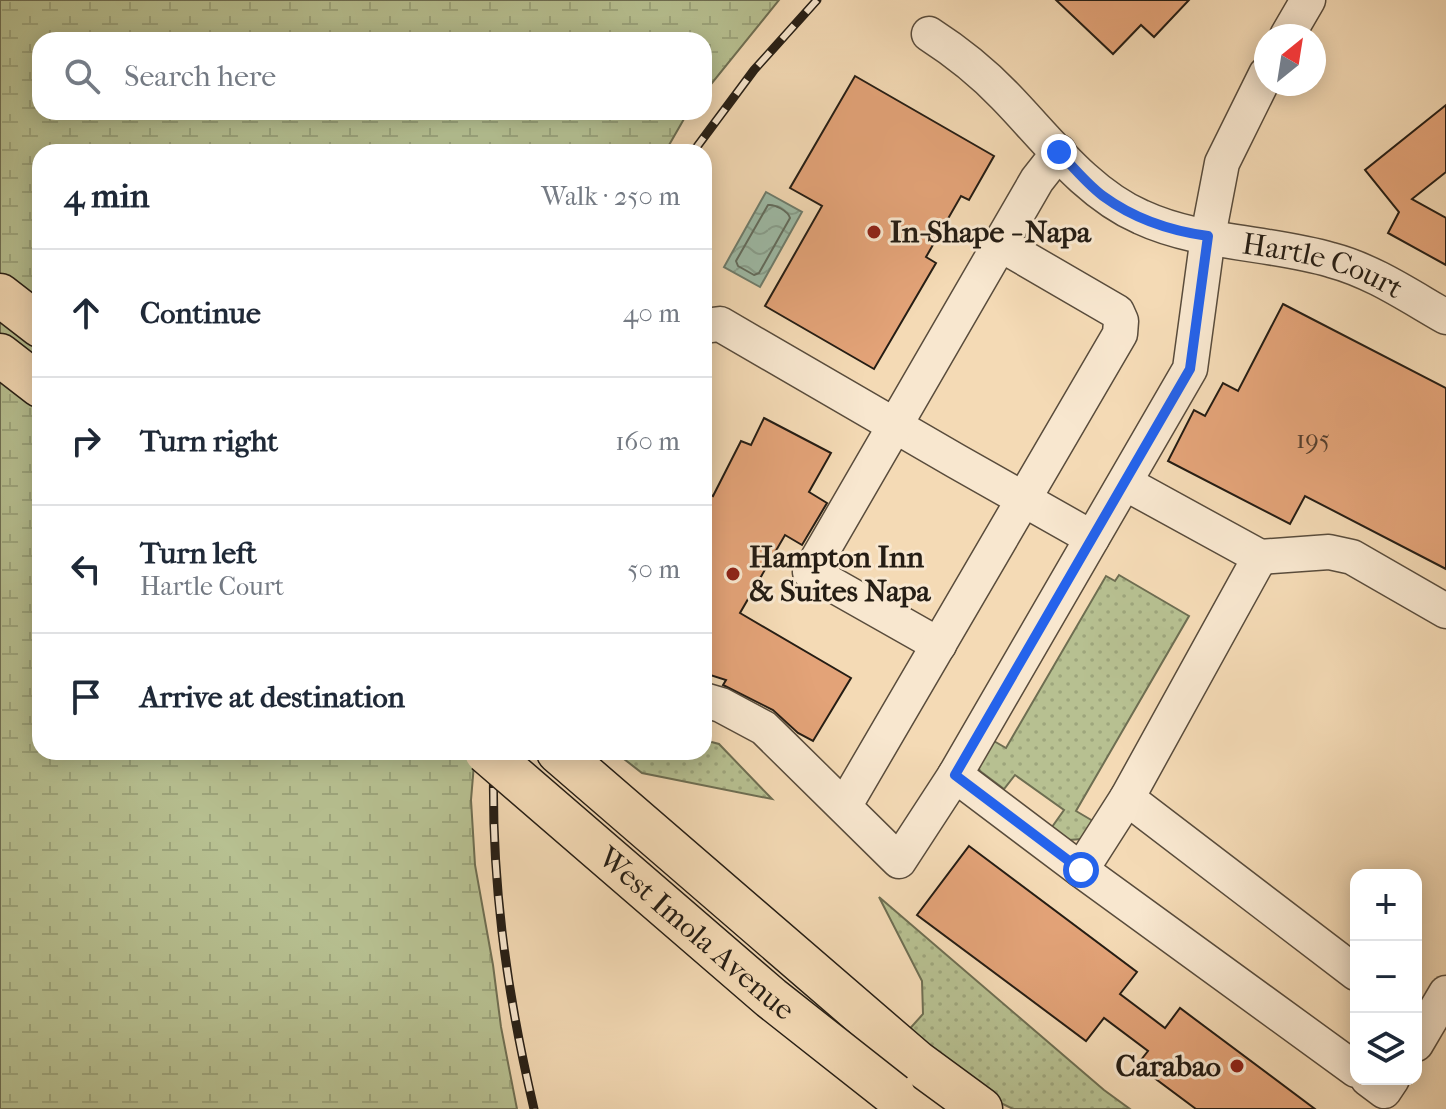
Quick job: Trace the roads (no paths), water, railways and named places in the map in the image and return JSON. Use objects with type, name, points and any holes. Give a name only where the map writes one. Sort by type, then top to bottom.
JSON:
[{"type":"main road","points":[[0,295],[32,320]]},
{"type":"main road","points":[[0,355],[32,380]]},
{"type":"main road","name":"West Imola Avenue","points":[[495,760],[771,998],[902,1102]]},
{"type":"main road","name":"West Imola Avenue","points":[[567,760],[917,1062],[981,1109]]},
{"type":"street","points":[[1294,24],[1308,0]]},
{"type":"street","name":"Hartle Court","points":[[929,34],[979,71],[1102,196],[1139,217],[1169,228],[1332,260],[1377,277],[1446,317]]},
{"type":"street","points":[[712,702],[764,728],[899,861],[955,775],[1190,369],[1208,236],[1222,163],[1255,96]]},
{"type":"street","points":[[939,645],[810,572],[1037,180],[1059,152]]},
{"type":"street","points":[[845,805],[1120,334],[1121,321],[1117,312],[1000,244]]},
{"type":"street","points":[[712,325],[720,324],[1092,538]]},
{"type":"street","points":[[1125,483],[1260,557],[1329,552],[1352,557],[1446,611]]},
{"type":"street","points":[[1081,870],[1127,798],[1260,557]]},
{"type":"street","points":[[955,775],[1350,1066]]},
{"type":"street","points":[[1127,798],[1350,968]]},
{"type":"street","points":[[1422,1027],[1446,993]]},
{"type":"water","points":[[766,192],[802,212],[760,287],[724,267]]},
{"type":"railway","points":[[699,144],[754,70],[817,0]]},
{"type":"railway","points":[[494,760],[495,843],[502,932],[515,1020],[534,1109]]},
{"type":"place","name":"In-Shape - Napa","points":[[874,232]]},
{"type":"place","name":"Hampton Inn & Suites Napa","points":[[733,574]]},
{"type":"place","name":"Carabao","points":[[1237,1066]]}]
